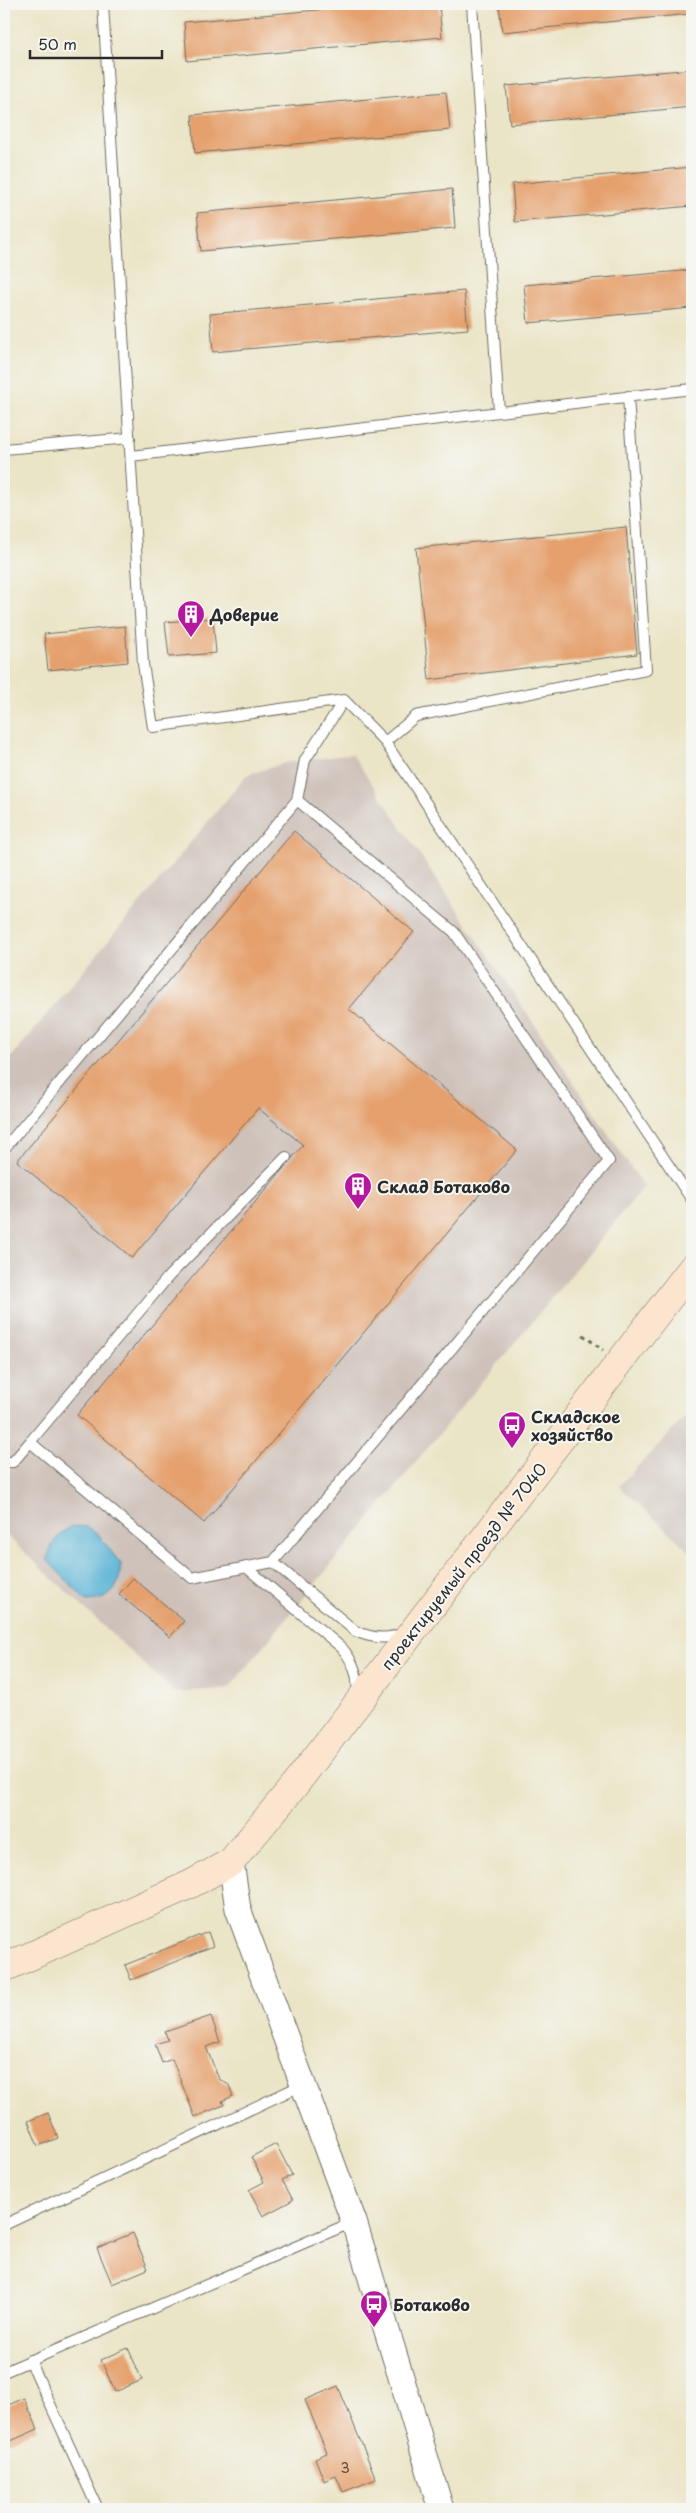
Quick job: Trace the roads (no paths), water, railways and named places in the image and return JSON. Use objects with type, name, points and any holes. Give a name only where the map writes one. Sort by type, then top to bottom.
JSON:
[{"type":"main road","name":"проектируемый проезд № 7040","points":[[231,1862],[421,1621],[692,1268]]},
{"type":"main road","points":[[4,1968],[200,1880],[231,1862]]},
{"type":"street","points":[[231,1862],[238,1909],[354,2222],[442,2509]]},
{"type":"lane","points":[[102,4],[143,664],[153,727],[344,700]]},
{"type":"lane","points":[[472,4],[499,412]]},
{"type":"lane","points":[[131,456],[692,388]]},
{"type":"lane","points":[[385,742],[416,716],[646,670],[628,396]]},
{"type":"lane","points":[[4,449],[130,438]]},
{"type":"lane","points":[[344,700],[385,742],[692,1200]]},
{"type":"lane","points":[[4,1149],[297,800],[304,760],[344,700]]},
{"type":"lane","points":[[30,1442],[192,1578],[273,1562],[608,1161],[454,932],[297,800]]},
{"type":"lane","points":[[4,1462],[13,1462],[169,1276],[286,1157]]},
{"type":"lane","points":[[273,1562],[355,1631],[368,1636],[383,1638],[402,1634],[421,1621]]},
{"type":"lane","points":[[246,1568],[342,1648],[351,1660],[356,1675],[357,1690],[348,1715]]},
{"type":"lane","points":[[4,2225],[303,2085]]},
{"type":"lane","points":[[4,2372],[354,2222]]},
{"type":"lane","points":[[30,2360],[98,2509]]},
{"type":"water","points":[[72,1526],[88,1527],[100,1537],[121,1564],[116,1587],[108,1596],[86,1601],[47,1560],[55,1540]]},
{"type":"place","name":"Доверие","points":[[191,638]]},
{"type":"place","name":"Склад Ботаково","points":[[358,1210]]},
{"type":"place","name":"Складское хозяйство","points":[[512,1449]]},
{"type":"place","name":"Ботаково","points":[[374,2328]]}]
